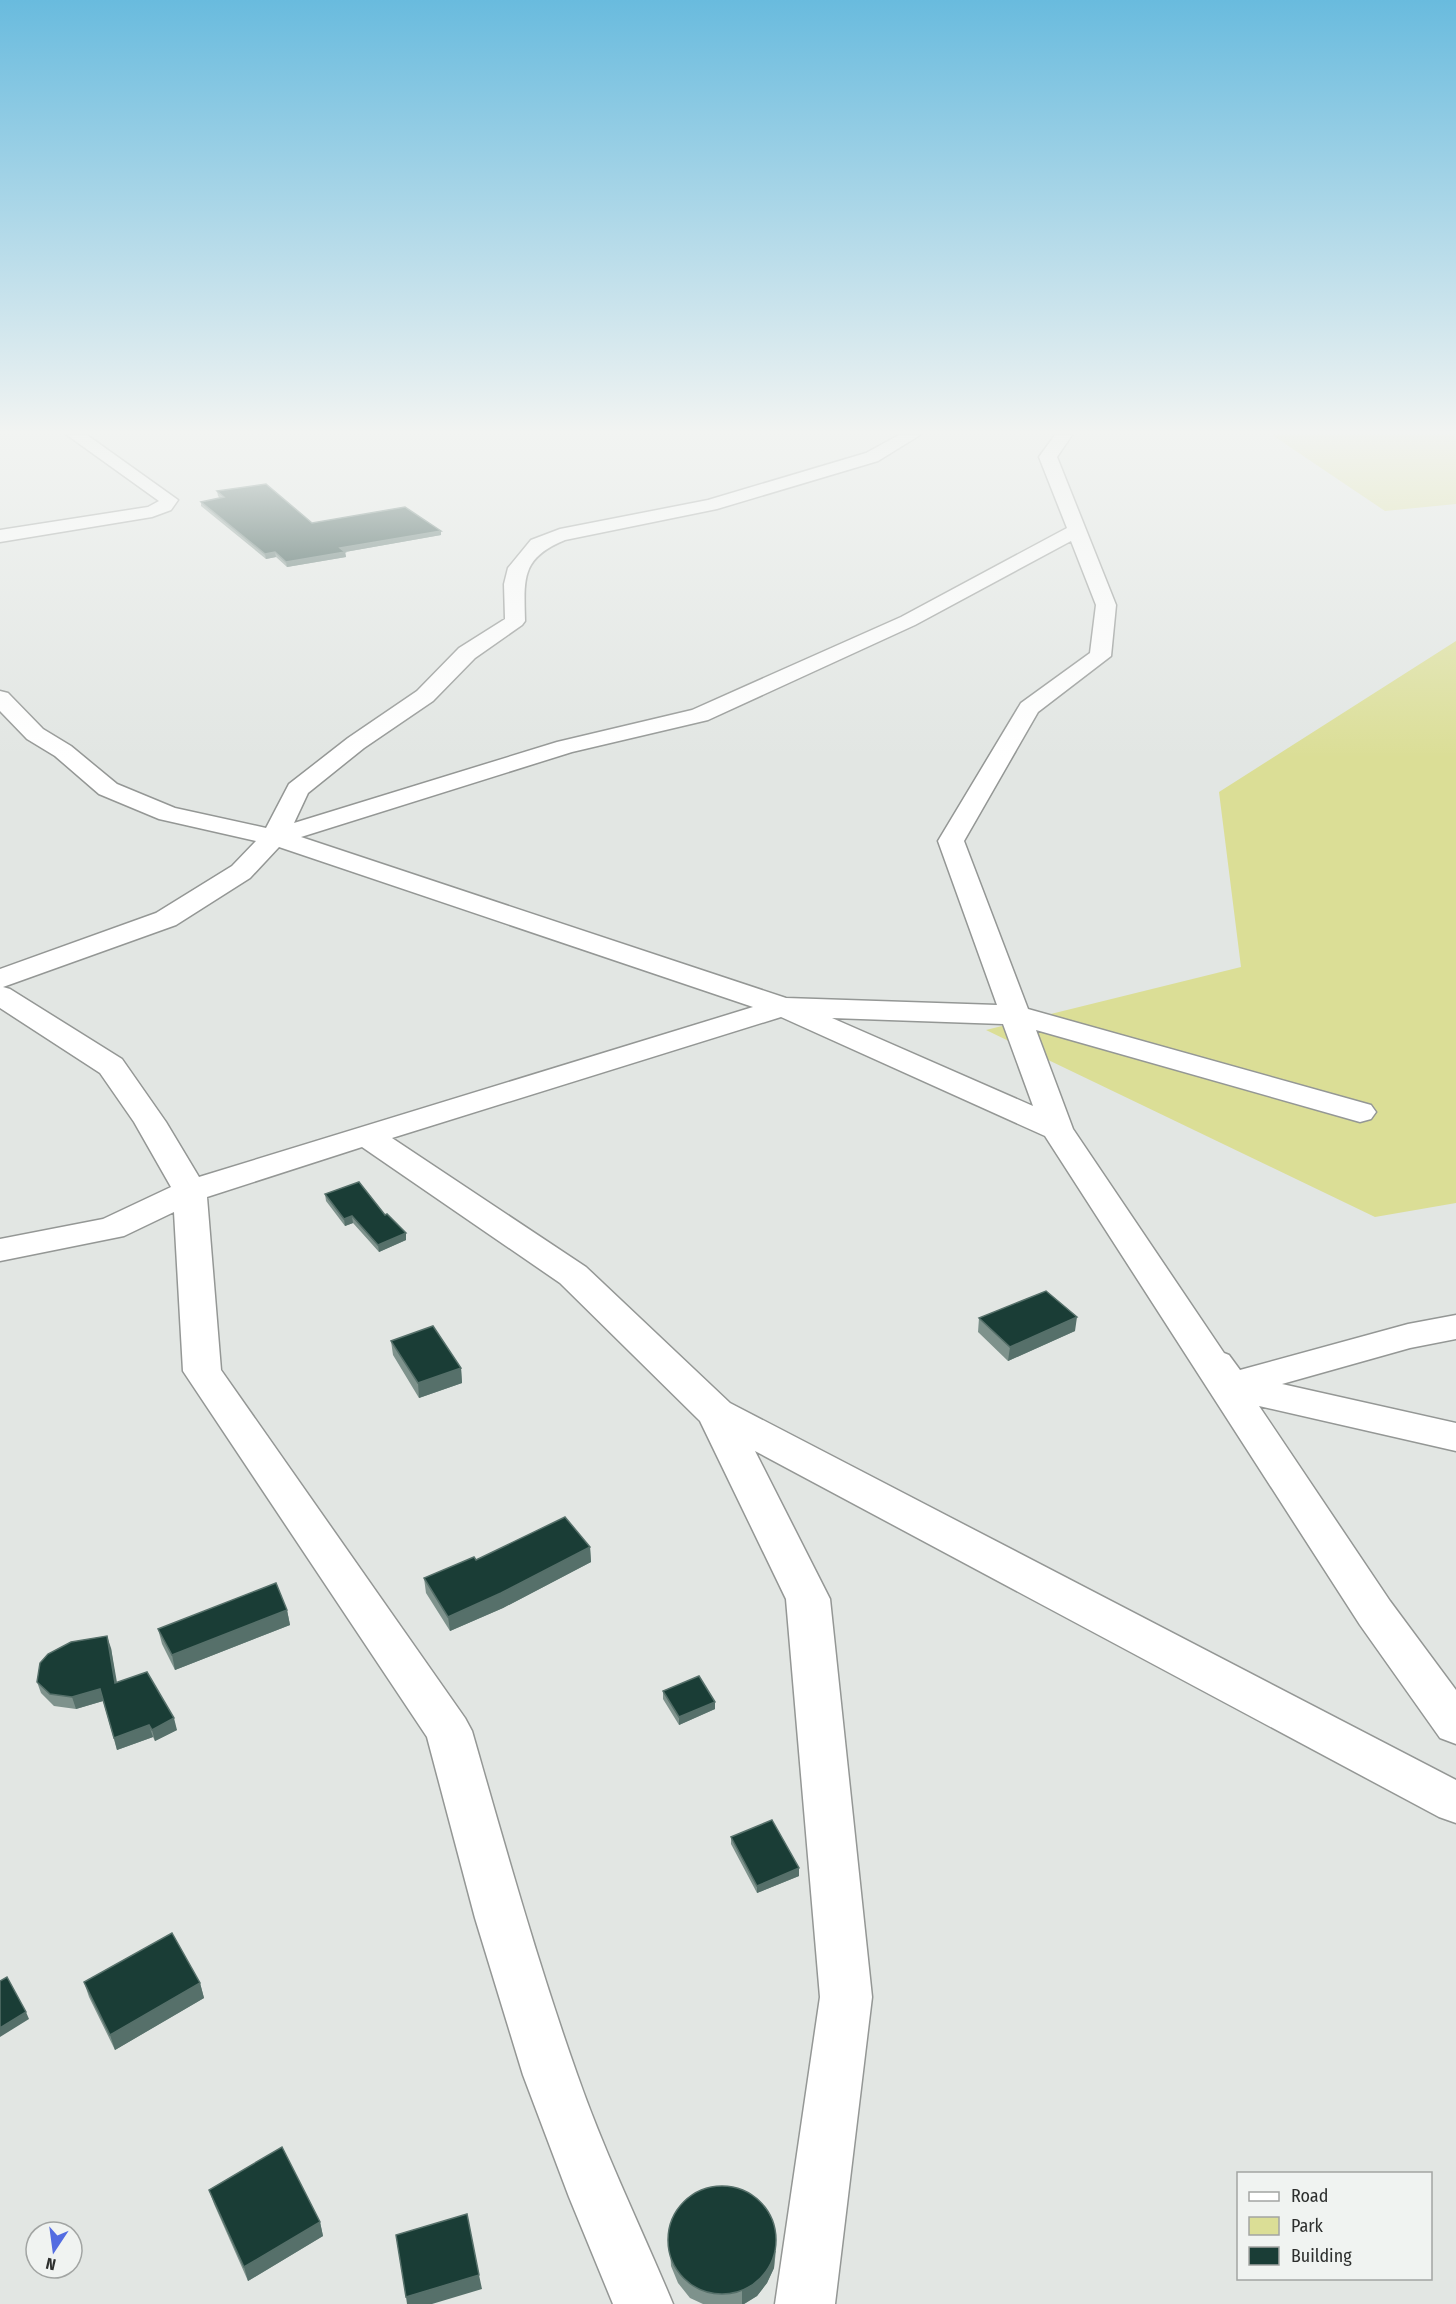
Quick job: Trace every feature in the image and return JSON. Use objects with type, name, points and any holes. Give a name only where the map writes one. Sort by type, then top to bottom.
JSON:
[{"type":"street","points":[[0,559],[2,543]]},
{"type":"street","points":[[0,979],[166,919],[241,872],[274,837],[298,789],[356,743],[425,696],[467,654],[515,621],[514,584],[518,568],[537,544],[541,543]]},
{"type":"street","points":[[274,837],[565,747],[700,715],[908,621],[1054,543]]},
{"type":"street","points":[[1081,543],[1106,605],[1100,656],[1029,708],[951,841],[1057,1129],[1375,1613],[1456,1725]]},
{"type":"street","points":[[0,698],[35,734],[63,751],[108,789],[168,814],[274,837],[357,863],[783,1007],[1057,1129],[1231,1386],[1456,1437]]},
{"type":"street","points":[[0,995],[111,1066],[150,1122],[190,1191],[202,1371],[449,1731],[500,1918],[550,2075],[597,2197],[643,2304]]},
{"type":"street","points":[[0,1250],[112,1228],[190,1191],[783,1007],[1015,1015],[1360,1112]]},
{"type":"street","points":[[366,1135],[573,1275],[716,1413],[1456,1803]]},
{"type":"street","points":[[1231,1386],[1408,1336],[1456,1327]]},
{"type":"street","points":[[716,1413],[808,1599],[846,1997],[819,2219],[805,2304]]},
{"type":"green space","points":[[1456,641],[1456,1203],[1375,1217],[986,1030],[1241,967],[1219,792]]},
{"type":"building","points":[[251,543],[373,543],[340,548],[345,552],[286,562],[275,552],[265,554]]},
{"type":"building","points":[[359,1182],[385,1215],[387,1214],[406,1233],[378,1245],[352,1216],[344,1219],[325,1194]]},
{"type":"building","points":[[1046,1291],[1077,1317],[1010,1347],[979,1318]]},
{"type":"building","points":[[433,1326],[461,1368],[418,1383],[391,1341]]},
{"type":"building","points":[[565,1517],[590,1547],[501,1593],[448,1617],[424,1578],[474,1557],[476,1560]]},
{"type":"building","points":[[276,1583],[287,1610],[172,1655],[158,1629]]},
{"type":"building","points":[[107,1636],[115,1683],[147,1672],[174,1718],[152,1730],[149,1725],[114,1738],[100,1689],[72,1697],[50,1694],[37,1682],[40,1663],[48,1654],[71,1642]]},
{"type":"building","points":[[699,1676],[715,1702],[679,1717],[663,1691]]},
{"type":"building","points":[[772,1820],[799,1868],[757,1886],[731,1837]]},
{"type":"building","points":[[172,1933],[200,1983],[110,2035],[84,1982]]},
{"type":"building","points":[[7,1977],[26,2012],[0,2028],[0,1981]]},
{"type":"building","points":[[282,2147],[320,2222],[244,2267],[209,2190]]},
{"type":"building","points":[[722,2186],[743,2190],[760,2202],[772,2219],[776,2240],[772,2261],[760,2278],[743,2290],[722,2294],[701,2290],[684,2278],[672,2261],[668,2240],[672,2219],[684,2202],[701,2190]]},
{"type":"building","points":[[467,2214],[479,2275],[406,2297],[396,2235]]}]
